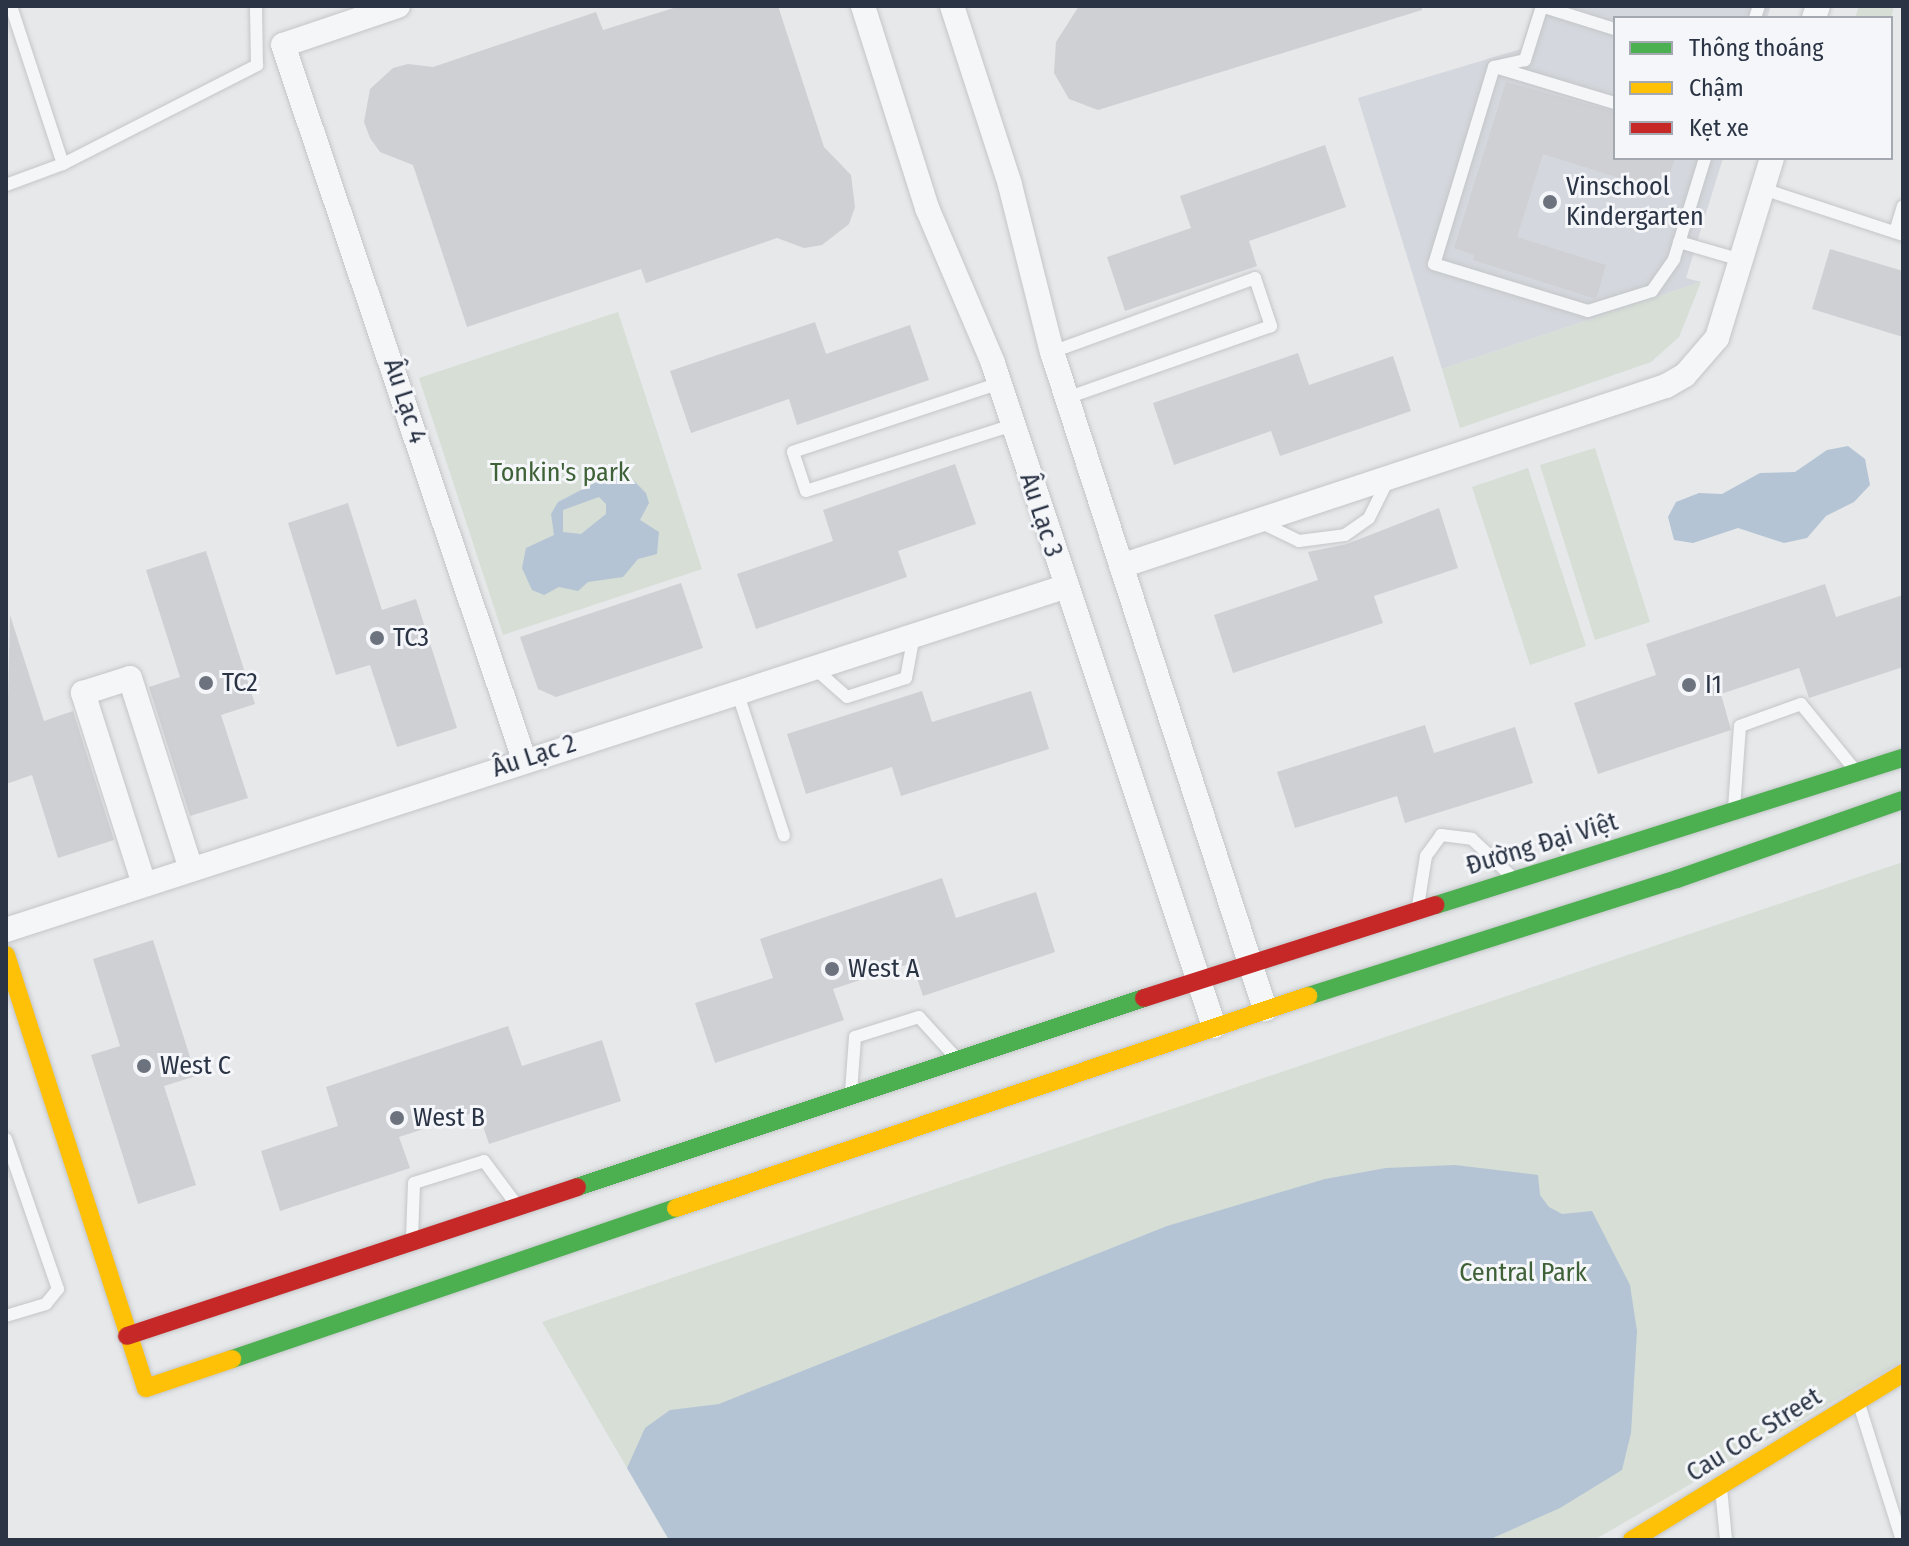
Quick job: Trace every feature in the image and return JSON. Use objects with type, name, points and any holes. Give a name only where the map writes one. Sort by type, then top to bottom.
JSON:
[{"type":"street","name":"Âu Lạc 4","points":[[398,6],[283,45],[524,759]]},
{"type":"street","name":"Âu Lạc 3","points":[[863,6],[927,208],[1000,383],[1064,587],[1214,1026]]},
{"type":"street","points":[[952,6],[1010,185],[1052,352],[1265,1009]]},
{"type":"street","points":[[1121,566],[1666,386],[1685,375],[1717,338],[1771,160]]},
{"type":"street","name":"Âu Lạc 2","points":[[6,930],[524,759],[1064,587]]},
{"type":"street","points":[[144,884],[83,693],[130,678],[191,869]]},
{"type":"street","name":"Đường Đại Việt","points":[[127,1336],[1251,963],[1903,758]]},
{"type":"street","points":[[6,955],[15,1012],[146,1388],[1214,1026],[1677,879],[1903,800]]},
{"type":"street","name":"Cau Coc Street","points":[[1632,1540],[1903,1373]]},
{"type":"lane","points":[[11,6],[63,164]]},
{"type":"lane","points":[[6,185],[63,164],[257,65],[256,6]]},
{"type":"lane","points":[[1494,67],[1525,60],[1542,6],[1613,28]]},
{"type":"lane","points":[[1494,67],[1613,102]]},
{"type":"lane","points":[[1494,67],[1434,264],[1588,311],[1652,291],[1679,242],[1704,160]]},
{"type":"lane","points":[[1763,189],[1899,233],[1903,206]]},
{"type":"lane","points":[[1679,242],[1741,260]]},
{"type":"lane","points":[[1052,352],[1255,278],[1271,326],[1067,398]]},
{"type":"lane","points":[[1000,383],[793,452],[806,491],[1013,425]]},
{"type":"lane","points":[[1257,521],[1299,541],[1345,535],[1369,518],[1389,478]]},
{"type":"lane","points":[[813,667],[847,697],[906,678],[914,635]]},
{"type":"lane","points":[[737,691],[784,836]]},
{"type":"lane","points":[[1734,811],[1740,726],[1801,704],[1857,772]]},
{"type":"lane","points":[[1417,910],[1426,856],[1441,835],[1472,839],[1515,880]]},
{"type":"lane","points":[[850,1097],[855,1037],[919,1017],[958,1061]]},
{"type":"lane","points":[[6,1139],[58,1289],[46,1304],[6,1316]]},
{"type":"lane","points":[[412,1242],[414,1183],[484,1161],[518,1207]]},
{"type":"lane","points":[[1858,1401],[1902,1540]]},
{"type":"lane","points":[[1721,1485],[1726,1540]]},
{"type":"shaded area","name":"Vinschool Kindergarten","points":[[1534,6],[1771,6],[1768,16],[1613,16],[1613,160],[1722,160],[1686,278],[1701,282],[1442,369],[1358,98],[1521,49]]},
{"type":"green space","points":[[1859,6],[1894,6],[1892,16],[1856,16]]},
{"type":"green space","points":[[1701,282],[1679,337],[1651,362],[1460,428],[1442,369]]},
{"type":"green space","name":"Tonkin's park","points":[[618,312],[702,569],[503,635],[419,378]]},
{"type":"green space","points":[[1595,448],[1650,622],[1595,640],[1540,465]]},
{"type":"green space","points":[[1528,468],[1586,646],[1530,665],[1472,487]]},
{"type":"green space","name":"Central Park","points":[[1903,862],[1903,1361],[1594,1540],[669,1540],[542,1322]]},
{"type":"water","points":[[1848,446],[1865,459],[1870,485],[1854,502],[1826,516],[1807,538],[1784,543],[1738,528],[1693,543],[1674,540],[1668,517],[1676,502],[1699,493],[1722,494],[1760,473],[1795,472],[1827,450]]},
{"type":"water","points":[[608,476],[630,477],[646,493],[649,503],[640,520],[659,532],[657,554],[638,559],[623,577],[588,582],[578,591],[559,587],[544,595],[532,590],[522,568],[526,548],[554,535],[551,514],[558,502]],"holes":[[[599,497],[606,504],[606,514],[581,534],[563,532],[563,510]]]},
{"type":"water","points":[[1455,1165],[1538,1175],[1540,1195],[1549,1207],[1562,1214],[1592,1211],[1630,1285],[1637,1331],[1631,1433],[1622,1470],[1560,1508],[1493,1538],[669,1540],[627,1468],[645,1428],[670,1410],[719,1404],[1167,1226],[1325,1179],[1386,1168]]},
{"type":"building","points":[[680,6],[778,6],[824,147],[851,175],[855,207],[849,224],[822,245],[804,248],[777,238],[646,283],[641,269],[467,327],[413,165],[380,152],[370,138],[364,122],[370,89],[393,68],[408,64],[433,67],[596,12],[603,30]]},
{"type":"building","points":[[1079,6],[1422,6],[1422,10],[1098,110],[1069,99],[1054,73],[1056,42]]},
{"type":"building","points":[[1506,82],[1613,111],[1613,160],[1674,160],[1664,192],[1543,154],[1517,237],[1606,265],[1596,299],[1473,260],[1474,255],[1454,248]]},
{"type":"building","points":[[1325,145],[1346,207],[1249,241],[1257,266],[1125,311],[1107,257],[1191,228],[1180,196]]},
{"type":"building","points":[[1830,249],[1903,271],[1903,337],[1812,309]]},
{"type":"building","points":[[815,322],[826,354],[910,325],[929,380],[797,425],[789,399],[691,433],[670,371]]},
{"type":"building","points":[[1298,353],[1309,385],[1393,356],[1411,411],[1280,456],[1271,431],[1174,465],[1153,403]]},
{"type":"building","points":[[955,464],[976,524],[898,551],[907,577],[756,629],[737,574],[833,541],[823,510]]},
{"type":"building","name":"TC3","points":[[348,503],[382,610],[416,599],[457,728],[397,747],[370,665],[336,675],[288,523]]},
{"type":"building","points":[[1439,508],[1458,568],[1374,596],[1383,623],[1233,673],[1214,615],[1318,580],[1308,552],[1347,544]]},
{"type":"building","name":"TC2","points":[[206,551],[255,704],[221,715],[248,798],[190,816],[149,687],[180,677],[146,570]]},
{"type":"building","points":[[681,583],[703,648],[556,697],[538,689],[520,637]]},
{"type":"building","name":"I1","points":[[1825,584],[1836,617],[1903,595],[1903,667],[1809,698],[1799,668],[1721,694],[1731,730],[1598,774],[1574,703],[1656,675],[1646,644]]},
{"type":"building","points":[[10,615],[44,721],[73,711],[114,840],[58,858],[32,775],[6,784]]},
{"type":"building","points":[[922,691],[932,722],[1031,691],[1049,749],[901,796],[892,767],[806,794],[787,734]]},
{"type":"building","points":[[1425,725],[1434,753],[1515,727],[1533,783],[1405,823],[1397,796],[1295,828],[1277,772]]},
{"type":"building","name":"West A","points":[[942,878],[956,918],[1036,892],[1055,952],[923,996],[912,963],[833,989],[844,1020],[715,1063],[695,1003],[773,978],[760,939]]},
{"type":"building","name":"West C","points":[[153,940],[196,1076],[164,1086],[196,1185],[138,1204],[91,1055],[120,1046],[93,959]]},
{"type":"building","name":"West B","points":[[508,1026],[522,1066],[602,1040],[621,1101],[489,1144],[478,1111],[399,1137],[410,1168],[280,1211],[261,1151],[338,1126],[326,1087]]},
{"type":"traffic: fast","points":[[1436,905],[1903,758]]},
{"type":"traffic: fast","points":[[1308,996],[1677,879],[1903,800]]},
{"type":"traffic: fast","points":[[577,1187],[1144,998]]},
{"type":"traffic: fast","points":[[232,1359],[676,1208]]},
{"type":"traffic: slow","points":[[6,955],[146,1388],[232,1359]]},
{"type":"traffic: slow","points":[[676,1208],[1308,996]]},
{"type":"traffic: slow","points":[[1632,1540],[1903,1373]]},
{"type":"traffic: jam","points":[[1144,998],[1436,905]]},
{"type":"traffic: jam","points":[[127,1336],[577,1187]]},
{"type":"place","name":"Vinschool Kindergarten","points":[[1550,202]]},
{"type":"place","name":"TC3","points":[[377,638]]},
{"type":"place","name":"TC2","points":[[206,683]]},
{"type":"place","name":"I1","points":[[1689,685]]},
{"type":"place","name":"West A","points":[[832,969]]},
{"type":"place","name":"West C","points":[[144,1066]]},
{"type":"place","name":"West B","points":[[397,1118]]}]
